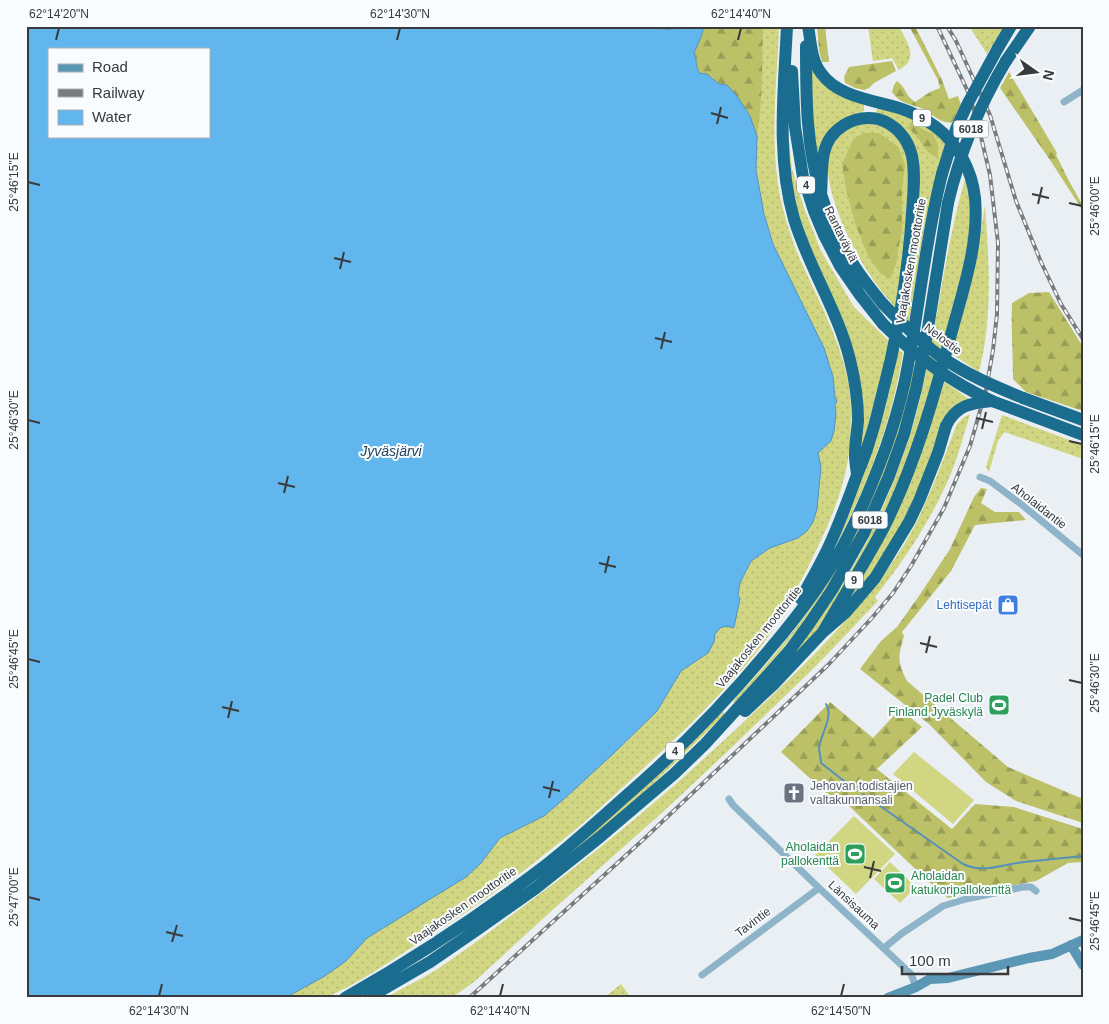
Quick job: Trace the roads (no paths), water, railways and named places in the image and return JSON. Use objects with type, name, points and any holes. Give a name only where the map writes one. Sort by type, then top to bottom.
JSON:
[{"type":"highway","name":"Rantaväylä","points":[[788,26],[795,127],[803,176],[814,212],[840,266],[883,324],[902,344],[957,384],[992,401]]},
{"type":"highway","points":[[788,26],[783,132],[787,187],[794,219],[807,255],[836,319],[850,360],[857,405],[855,456],[857,476]]},
{"type":"highway","name":"Rantaväylä","points":[[807,26],[808,123],[813,162],[821,195]]},
{"type":"highway","name":"9","points":[[807,26],[813,58],[821,74],[835,86],[854,96],[899,108],[913,114],[936,126],[956,146],[964,158],[972,183],[976,214],[974,245],[959,306],[940,375],[912,462],[884,526],[862,568],[823,632]]},
{"type":"highway","name":"Vaajakosken moottoritie","points":[[345,998],[388,973],[495,902],[595,825],[655,771],[711,716],[745,679],[806,604],[848,536],[867,496],[886,447],[904,386],[926,249],[942,174],[956,129],[968,103],[1011,26]]},
{"type":"highway","name":"6018","points":[[705,744],[790,650],[809,624],[849,562],[878,504],[904,434],[916,389],[927,334],[948,203],[956,171],[969,133],[991,85],[1030,26]]},
{"type":"highway","name":"4","points":[[787,629],[828,549],[857,476],[870,438],[898,328],[906,276],[914,177],[912,155],[897,129],[882,120],[871,118],[851,120],[840,127],[826,145],[823,155],[821,195]]},
{"type":"highway","name":"Nelostie","points":[[821,195],[843,246],[857,270],[882,304],[907,328],[940,356],[990,385],[1083,420]]},
{"type":"highway","name":"4","points":[[368,998],[430,962],[536,888],[674,774],[705,744],[740,716],[775,683],[823,632],[845,613],[875,578],[909,522],[919,501],[938,453],[946,426],[953,415],[962,407],[992,401],[1083,435]]},
{"type":"main road","points":[[888,998],[916,987],[932,986],[948,978],[1029,958],[1050,948],[1071,945],[1083,940]]},
{"type":"main road","points":[[1071,945],[1083,965]]},
{"type":"street","points":[[1064,102],[1083,90]]},
{"type":"street","name":"Aholaidantie","points":[[980,476],[1021,504],[1083,555]]},
{"type":"street","name":"Länsisauma","points":[[729,799],[819,888],[911,974],[916,987]]},
{"type":"street","points":[[884,948],[901,934],[943,906],[1023,887],[1031,887],[1036,891]]},
{"type":"street","name":"Tavintie","points":[[702,976],[819,888]]},
{"type":"water","name":"Jyväsjärvi","points":[[26,26],[659,26],[663,30],[672,29],[677,26],[704,26],[694,53],[698,71],[699,73],[707,74],[719,84],[727,85],[750,116],[757,136],[756,170],[764,214],[773,244],[824,348],[833,377],[837,401],[835,405],[834,431],[831,441],[818,453],[821,467],[817,509],[813,522],[807,531],[798,538],[770,548],[751,561],[740,583],[738,595],[740,599],[734,627],[720,628],[715,634],[714,642],[708,653],[681,671],[657,711],[565,798],[544,816],[500,838],[481,863],[466,877],[367,938],[346,961],[325,976],[285,998],[26,998]]},
{"type":"waterway","points":[[753,640],[757,643]]},
{"type":"waterway","points":[[826,704],[829,714],[819,747],[821,763],[844,781],[857,787]]},
{"type":"waterway","points":[[863,794],[963,864],[971,867],[994,868],[1024,862],[1083,856]]},
{"type":"railway","points":[[469,998],[645,838],[828,665],[893,593],[911,566],[944,508],[970,446],[986,390],[997,314],[998,243],[990,175],[978,124],[969,94],[937,26]]},
{"type":"railway","points":[[947,26],[956,41],[990,115],[1016,201],[1041,262],[1061,304],[1083,339]]},
{"type":"place","name":"Lehtisepät","points":[[1008,605]]},
{"type":"place","name":"Padel Club Finland Jyväskylä","points":[[999,705]]},
{"type":"place","name":"Jehovan todistajien valtakunnansali","points":[[794,793]]},
{"type":"place","name":"Aholaidan pallokenttä","points":[[855,854]]},
{"type":"place","name":"Aholaidan katukoripallokenttä","points":[[895,883]]}]
